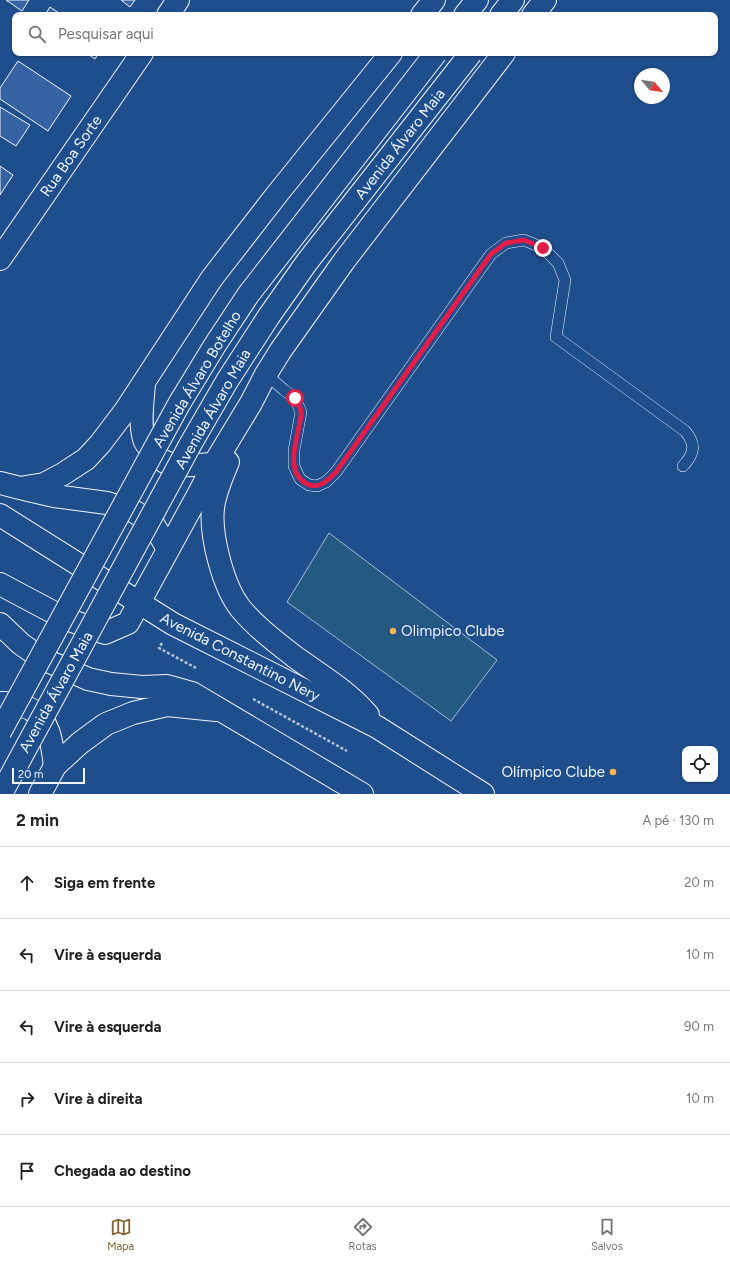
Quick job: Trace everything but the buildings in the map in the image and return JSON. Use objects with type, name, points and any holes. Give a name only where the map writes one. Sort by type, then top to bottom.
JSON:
[{"type":"main road","points":[[170,12],[178,0]]},
{"type":"main road","points":[[424,12],[434,0]]},
{"type":"main road","points":[[467,12],[477,0]]},
{"type":"main road","points":[[503,12],[513,0]]},
{"type":"main road","points":[[535,12],[545,0]]},
{"type":"main road","name":"Rua Boa Sorte","points":[[0,259],[140,56]]},
{"type":"main road","points":[[10,486],[44,484],[63,474],[86,458],[100,444],[144,383],[212,278],[278,193],[389,56]]},
{"type":"main road","name":"Avenida Álvaro Botelho","points":[[0,732],[179,404],[215,345],[248,296],[434,56]]},
{"type":"main road","name":"Avenida Álvaro Maia","points":[[1,794],[190,445],[231,374],[307,262],[469,56]]},
{"type":"main road","points":[[0,584],[64,618],[105,633],[128,623],[214,464],[251,403],[266,374],[344,262],[502,56]]},
{"type":"main road","points":[[144,383],[144,442],[164,461],[177,464],[214,464]]},
{"type":"main road","points":[[251,403],[221,480],[213,508],[214,531],[218,556],[227,585],[240,608],[261,630],[295,657],[340,688],[362,708],[377,727]]},
{"type":"main road","points":[[10,486],[54,496],[107,503],[134,512],[152,524],[168,549]]},
{"type":"main road","name":"Avenida Constantino Nery","points":[[0,515],[173,624],[377,727],[483,794]]},
{"type":"main road","points":[[0,624],[21,644],[41,658],[88,679],[111,684],[142,687],[167,686],[192,693],[362,794]]},
{"type":"main road","points":[[0,704],[5,703],[32,709],[46,723],[52,740],[55,766]]},
{"type":"main road","points":[[40,794],[55,766],[80,743],[106,724],[133,713],[167,705],[222,711]]},
{"type":"lane","points":[[266,374],[295,398],[301,412],[294,450],[294,466],[300,479],[309,485],[318,486],[326,482],[336,472],[491,254],[506,243],[524,240],[543,248],[558,263],[565,280],[556,337],[685,431],[691,438],[693,448],[690,459],[683,466]]},
{"type":"shaded area","name":"Olimpico Clube","points":[[329,533],[497,660],[451,721],[287,602]]},
{"type":"place","name":"Olimpico Clube","points":[[393,631]]},
{"type":"place","name":"Olímpico Clube","points":[[613,772]]},
{"type":"route","points":[[295,398],[301,412],[294,450],[294,466],[300,479],[309,485],[318,486],[326,482],[336,472],[491,254],[506,243],[524,240],[543,248]]}]
